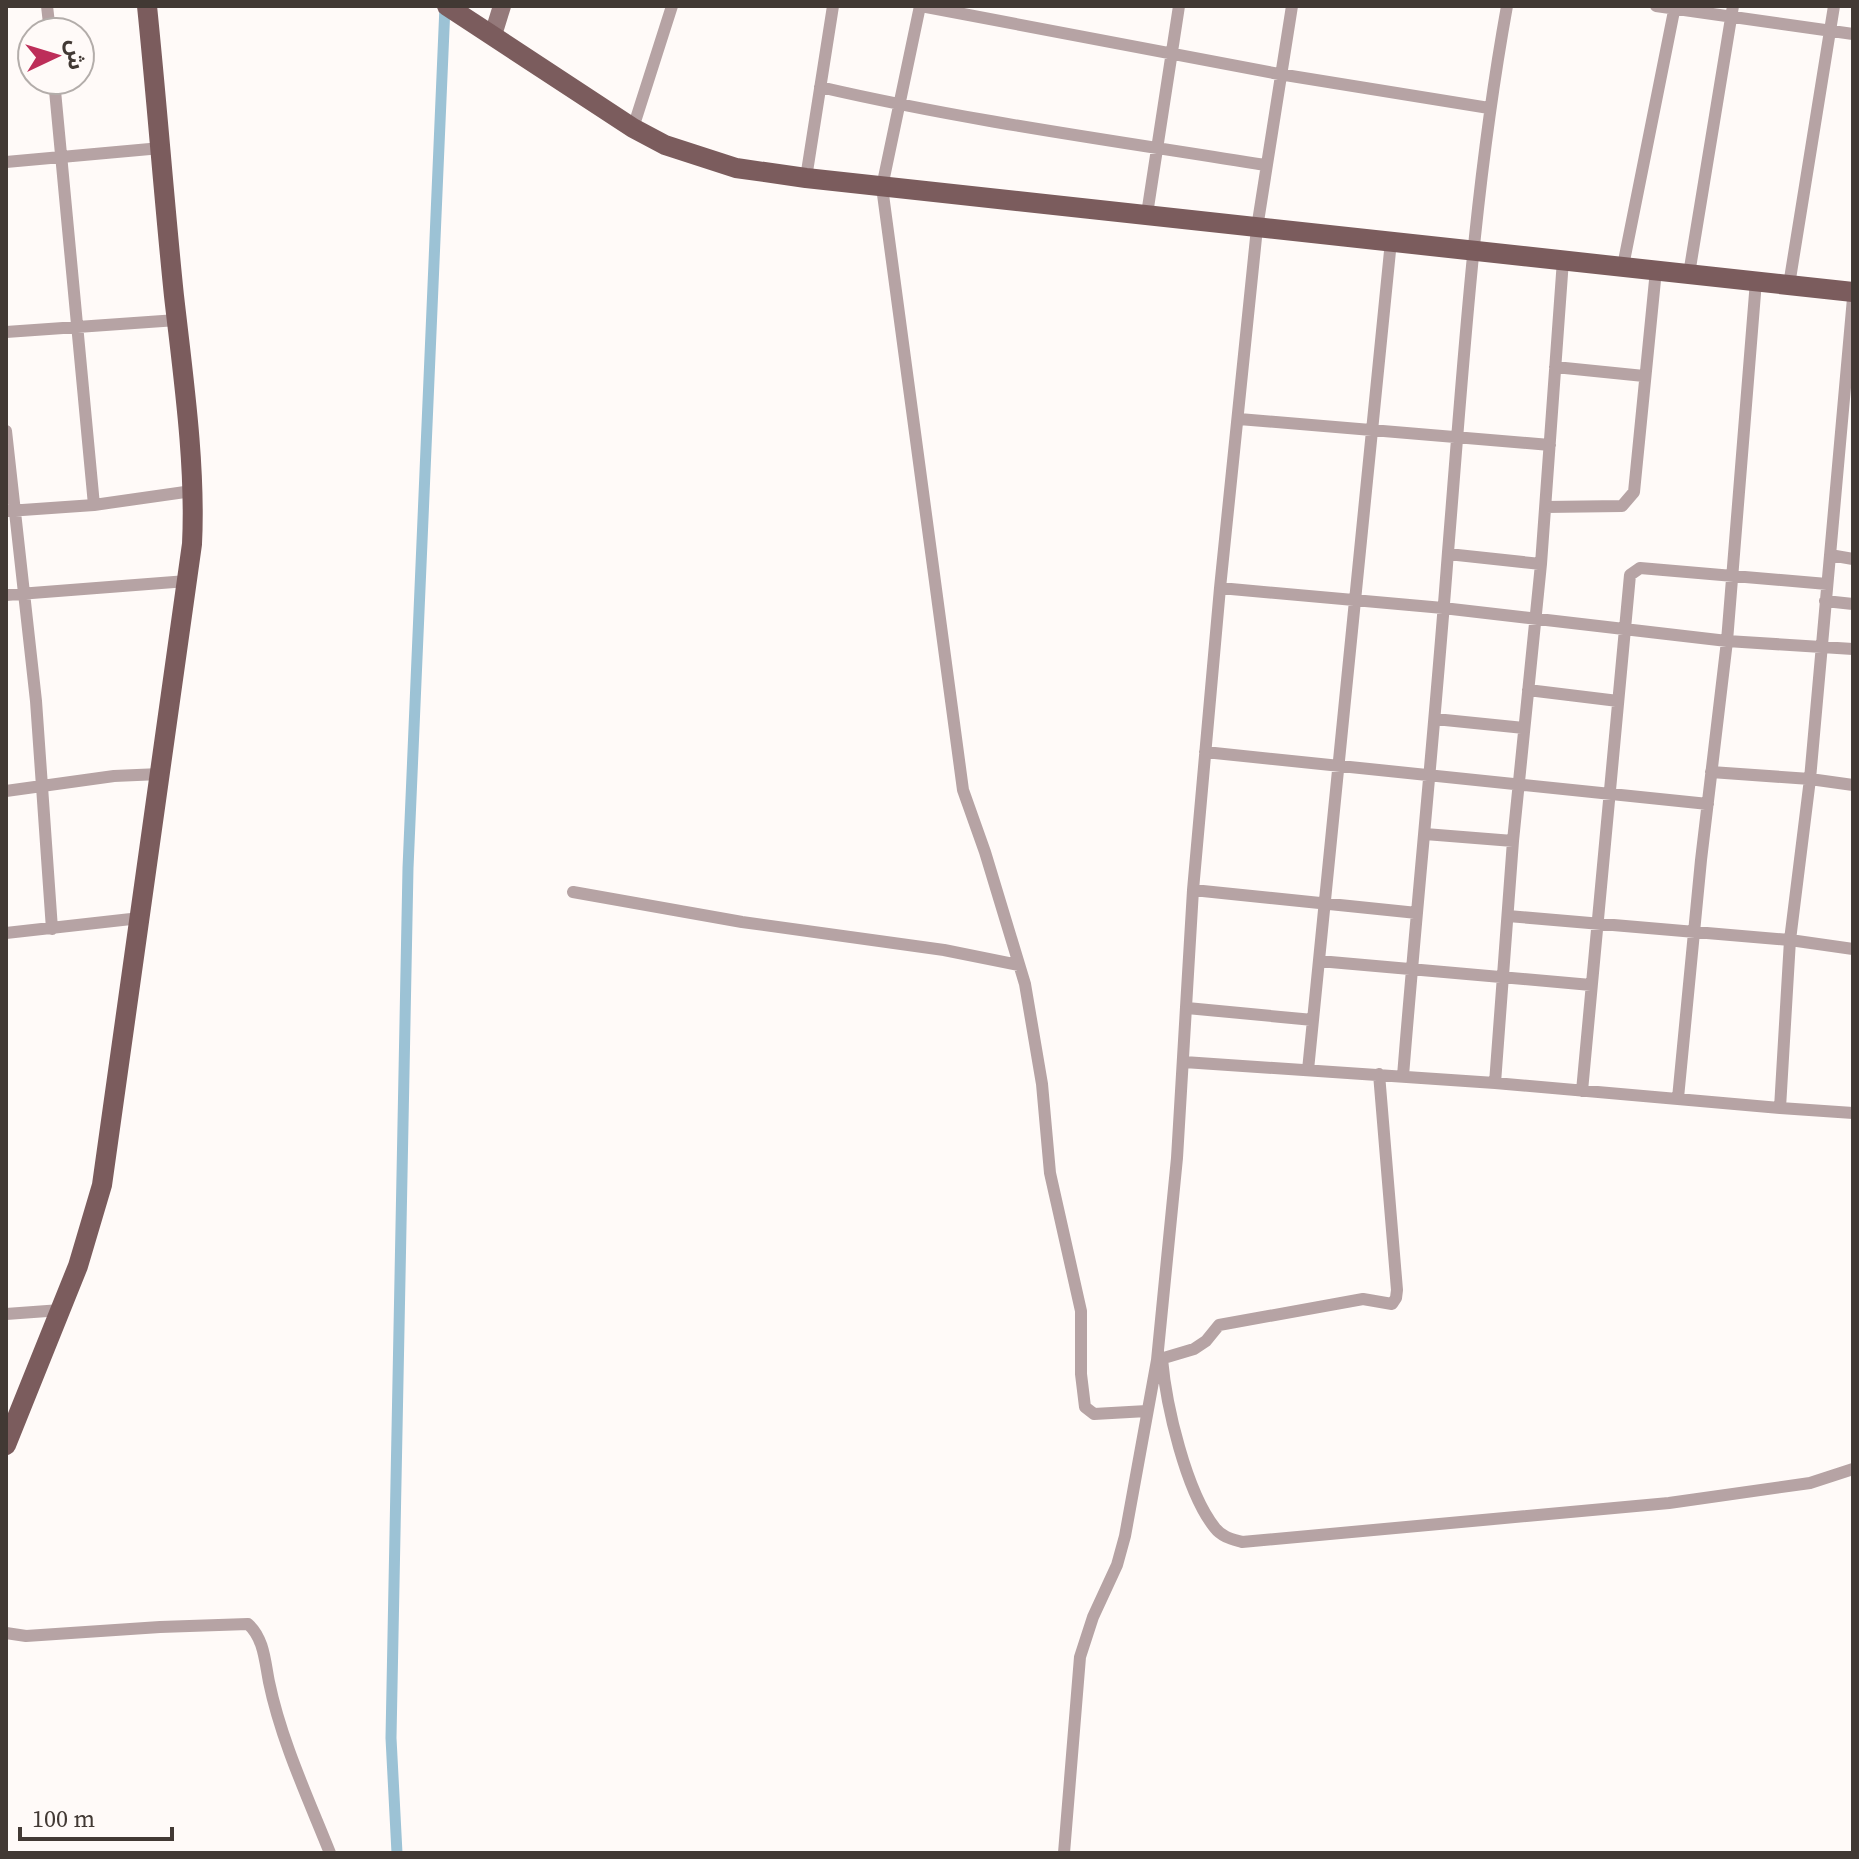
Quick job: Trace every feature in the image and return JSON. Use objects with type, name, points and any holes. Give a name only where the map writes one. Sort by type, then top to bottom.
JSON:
[{"type":"main road","points":[[6,1445],[78,1266],[102,1185],[187,581],[193,517],[192,491],[147,6]]},
{"type":"main road","points":[[455,11],[633,128],[665,145],[715,163],[882,187],[1853,292]]},
{"type":"street","points":[[493,35],[502,6]]},
{"type":"street","points":[[633,128],[672,6]]},
{"type":"street","points":[[806,178],[833,6]]},
{"type":"street","points":[[1147,1411],[1094,1414],[1085,1407],[1081,1374],[1081,1311],[1050,1173],[1037,1048],[1019,965],[963,790],[882,187],[921,6],[1279,74],[1489,108]]},
{"type":"street","points":[[1147,214],[1179,6]]},
{"type":"street","points":[[1064,1853],[1080,1657],[1093,1617],[1117,1565],[1160,1360],[1184,1062],[1193,890],[1220,588],[1257,228],[1292,6]]},
{"type":"street","points":[[1403,1076],[1472,250],[1489,108],[1507,6]]},
{"type":"street","points":[[1656,6],[1732,10],[1853,34]]},
{"type":"street","points":[[1789,285],[1834,6]]},
{"type":"street","points":[[1623,266],[1675,7]]},
{"type":"street","points":[[1689,274],[1732,10]]},
{"type":"street","points":[[820,87],[1046,132],[1265,165]]},
{"type":"street","points":[[55,96],[94,505]]},
{"type":"street","points":[[6,162],[161,148]]},
{"type":"street","points":[[1308,1070],[1391,241]]},
{"type":"street","points":[[1495,1083],[1518,782],[1541,564],[1563,260]]},
{"type":"street","points":[[1545,507],[1613,508],[1628,502],[1634,492],[1656,270]]},
{"type":"street","points":[[1678,1098],[1727,641],[1756,281]]},
{"type":"street","points":[[1780,1108],[1790,940],[1810,779],[1853,298]]},
{"type":"street","points":[[6,332],[177,320]]},
{"type":"street","points":[[1555,367],[1644,376]]},
{"type":"street","points":[[1239,419],[1550,445]]},
{"type":"street","points":[[6,431],[10,511],[24,594],[36,701],[52,929]]},
{"type":"street","points":[[10,511],[94,505],[192,491]]},
{"type":"street","points":[[1448,554],[1541,564]]},
{"type":"street","points":[[1830,555],[1853,559]]},
{"type":"street","points":[[1582,1091],[1630,575],[1640,568],[1827,584]]},
{"type":"street","points":[[6,595],[187,581]]},
{"type":"street","points":[[1220,588],[1443,608],[1727,641],[1853,649]]},
{"type":"street","points":[[1825,601],[1853,604]]},
{"type":"street","points":[[1528,690],[1618,701]]},
{"type":"street","points":[[1435,719],[1524,728]]},
{"type":"street","points":[[1205,752],[1708,804]]},
{"type":"street","points":[[1711,772],[1853,785]]},
{"type":"street","points":[[6,791],[114,776],[160,774]]},
{"type":"street","points":[[1425,834],[1513,841]]},
{"type":"street","points":[[1193,890],[1417,913]]},
{"type":"street","points":[[573,892],[742,922],[944,950],[1019,965]]},
{"type":"street","points":[[1508,916],[1790,940],[1853,949]]},
{"type":"street","points":[[6,933],[140,918]]},
{"type":"street","points":[[1319,961],[1591,985]]},
{"type":"street","points":[[1187,1008],[1313,1020]]},
{"type":"street","points":[[1184,1062],[1379,1074],[1853,1113]]},
{"type":"street","points":[[1160,1360],[1194,1349],[1206,1341],[1219,1325],[1363,1299],[1392,1304],[1397,1290],[1379,1074]]},
{"type":"street","points":[[6,1314],[61,1310]]},
{"type":"street","points":[[1160,1360],[1165,1390],[1194,1489],[1215,1527],[1223,1535],[1242,1542],[1669,1503],[1810,1483],[1853,1469]]},
{"type":"street","points":[[6,1633],[26,1636],[248,1624],[261,1644],[275,1706],[330,1853]]},
{"type":"waterway","points":[[397,1853],[391,1738],[408,868],[445,6]]}]
